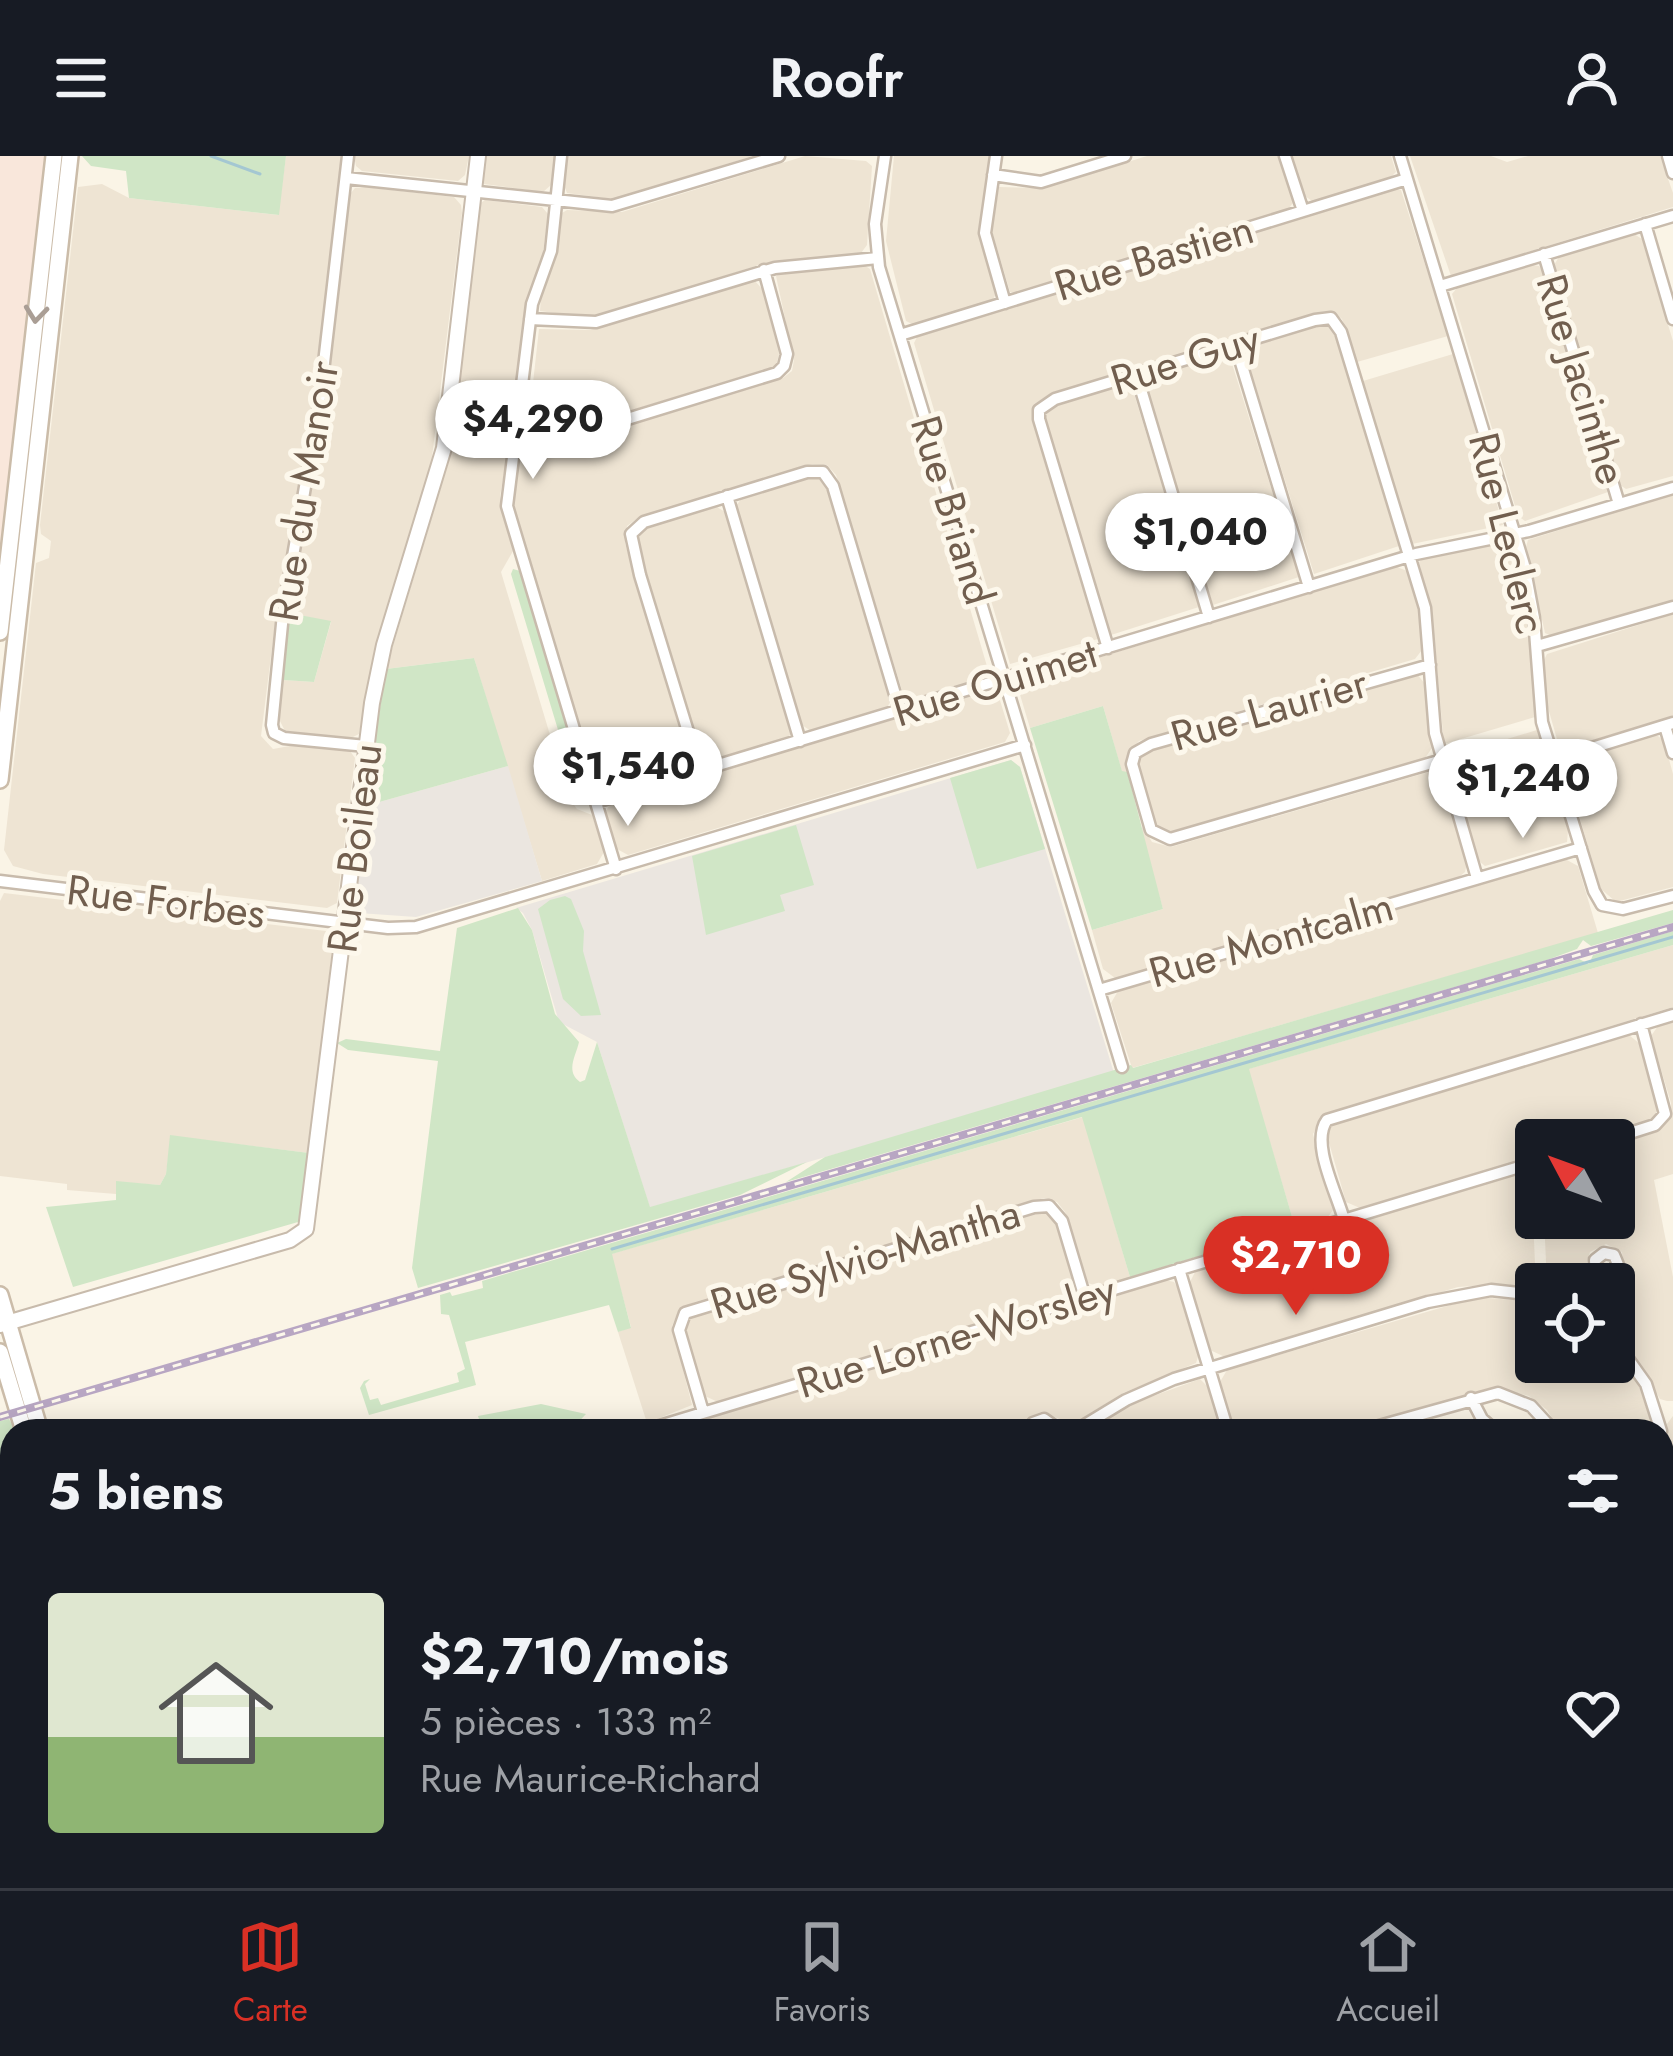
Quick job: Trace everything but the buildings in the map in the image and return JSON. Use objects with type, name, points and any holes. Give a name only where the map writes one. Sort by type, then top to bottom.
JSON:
[{"type":"main road","points":[[0,632],[53,156]]},
{"type":"main road","points":[[0,780],[70,156]]},
{"type":"main road","points":[[0,1295],[4,1324],[36,1419]]},
{"type":"main road","points":[[0,1352],[20,1419]]},
{"type":"street","name":"Rue du Manoir","points":[[348,156],[320,406],[284,605],[272,724],[280,736],[366,746]]},
{"type":"street","name":"Rue Boileau","points":[[4,1324],[304,1233],[366,746],[384,645],[444,448],[478,156]]},
{"type":"street","points":[[561,156],[550,251],[533,297],[508,513],[616,869]]},
{"type":"street","points":[[346,178],[617,206],[779,156]]},
{"type":"street","points":[[875,156],[884,157]]},
{"type":"street","points":[[996,156],[986,239],[1005,303]]},
{"type":"street","points":[[993,176],[1041,182],[1125,156]]},
{"type":"street","points":[[1286,156],[1303,211]]},
{"type":"street","name":"Rue Leclerc","points":[[1400,156],[1515,534],[1532,602],[1542,722],[1596,897],[1606,908],[1629,908],[1673,896]]},
{"type":"street","points":[[1668,156],[1673,173]]},
{"type":"street","name":"Rue Briand","points":[[884,157],[876,217],[878,258],[1122,1067]]},
{"type":"street","name":"Rue Bastien","points":[[900,335],[1407,179]]},
{"type":"street","points":[[1440,286],[1673,216]]},
{"type":"street","points":[[1645,224],[1673,319]]},
{"type":"street","name":"Rue Jacinthe","points":[[1544,254],[1619,504]]},
{"type":"street","points":[[530,319],[596,322],[764,270],[878,258]]},
{"type":"street","points":[[520,425],[585,432],[777,373],[787,354],[764,270]]},
{"type":"street","name":"Rue Guy","points":[[1108,648],[1038,415],[1049,400],[1235,343],[1322,318],[1337,324],[1409,557]]},
{"type":"street","points":[[1235,343],[1309,587]]},
{"type":"street","points":[[1136,374],[1208,617]]},
{"type":"street","points":[[700,771],[631,534],[644,522],[727,496],[812,471],[829,477],[900,710]]},
{"type":"street","name":"Rue Ouimet","points":[[596,802],[1409,557],[1515,534],[1673,488]]},
{"type":"street","points":[[727,496],[800,741]]},
{"type":"street","points":[[1409,557],[1426,614],[1434,727],[1478,878]]},
{"type":"street","points":[[1537,646],[1673,607]]},
{"type":"street","name":"Rue Laurier","points":[[1430,665],[1151,744],[1135,753],[1132,770],[1151,830],[1169,839],[1442,760]]},
{"type":"street","points":[[1553,760],[1669,724],[1673,753]]},
{"type":"street","name":"Rue Forbes","points":[[0,881],[345,923],[424,926],[1025,745]]},
{"type":"street","name":"Rue Montcalm","points":[[1099,990],[1581,848]]},
{"type":"street","points":[[1344,1220],[1321,1141],[1327,1120],[1673,1015]]},
{"type":"street","points":[[1635,1132],[1650,1127],[1665,1114],[1641,1024]]},
{"type":"street","name":"Rue Lorne-Worsley","points":[[681,1419],[1515,1168]]},
{"type":"street","name":"Rue Sylvio-Mantha","points":[[703,1412],[679,1330],[685,1313],[1018,1212],[1045,1205],[1058,1212],[1085,1298]]},
{"type":"street","points":[[1595,1263],[1604,1252],[1615,1255],[1616,1263]]},
{"type":"street","points":[[1179,1269],[1225,1419]]},
{"type":"street","points":[[1095,1419],[1137,1394],[1210,1368],[1457,1294],[1515,1293]]},
{"type":"street","points":[[1635,1366],[1664,1411]]},
{"type":"street","points":[[1401,1419],[1490,1393],[1516,1397],[1543,1419]]},
{"type":"street","points":[[1471,1398],[1481,1419]]},
{"type":"shaded area","points":[[0,156],[44,156],[45,183],[0,587]]},
{"type":"shaded area","points":[[286,156],[341,156],[314,402],[277,608],[261,736],[273,749],[295,745],[350,751],[355,758],[337,903],[327,908],[43,874],[13,866],[4,850],[36,563],[49,558],[51,541],[41,534],[40,525],[78,187],[102,184],[129,198],[278,215]]},
{"type":"shaded area","points":[[354,156],[469,156],[465,175],[458,181],[362,171]]},
{"type":"shaded area","points":[[485,156],[554,156],[551,185],[543,192],[484,184],[480,180]]},
{"type":"shaded area","points":[[568,156],[753,156],[612,199],[567,193]]},
{"type":"shaded area","points":[[805,156],[866,161],[872,166],[867,245],[861,253],[759,265],[590,318],[540,311],[562,213],[567,210],[622,212]]},
{"type":"shaded area","points":[[894,156],[989,156],[980,225],[996,294],[993,299],[914,325],[906,321],[886,241]]},
{"type":"shaded area","points":[[1147,156],[1279,156],[1293,203],[1288,209],[1010,292],[992,231],[999,187],[1044,188]]},
{"type":"shaded area","points":[[1292,156],[1391,156],[1396,172],[1312,201],[1305,196]]},
{"type":"shaded area","points":[[1410,156],[1491,156],[1507,162],[1528,156],[1660,156],[1673,207],[1451,276]]},
{"type":"shaded area","points":[[365,187],[454,197],[462,213],[430,473],[374,651],[359,734],[351,738],[285,731],[279,719],[283,680],[314,682],[331,622],[289,613],[326,408],[350,194]]},
{"type":"shaded area","points":[[1401,190],[1448,336],[1357,362],[1342,319],[1331,311],[1321,312],[1054,392],[1034,404],[1032,419],[1098,639],[1010,664],[914,343],[917,337]]},
{"type":"shaded area","points":[[485,200],[542,207],[548,214],[543,254],[526,301],[500,496],[513,551],[501,572],[569,798],[577,809],[592,815],[604,852],[597,864],[542,881],[474,658],[386,669],[450,457],[478,205]]},
{"type":"shaded area","points":[[1634,234],[1642,239],[1673,341],[1673,476],[1626,489],[1620,485],[1554,265],[1559,257]]},
{"type":"shaded area","points":[[864,265],[870,269],[989,673],[985,679],[911,701],[904,697],[836,475],[827,465],[812,464],[639,517],[627,526],[625,543],[689,762],[683,770],[604,792],[596,781],[514,510],[524,441],[533,434],[594,436],[783,378],[792,371],[794,360],[776,276]]},
{"type":"shaded area","points":[[1532,265],[1543,272],[1608,492],[1525,521],[1518,516],[1452,294],[1457,288]]},
{"type":"shaded area","points":[[755,281],[763,290],[779,354],[776,366],[580,426],[529,419],[539,329],[590,330]]},
{"type":"shaded area","points":[[1325,323],[1334,330],[1399,546],[1314,574],[1245,352]]},
{"type":"shaded area","points":[[1229,354],[1299,577],[1213,605],[1145,382],[1151,376]]},
{"type":"shaded area","points":[[1453,354],[1503,525],[1412,544],[1363,381]]},
{"type":"shaded area","points":[[1124,384],[1132,387],[1199,607],[1111,635],[1044,416],[1052,406]]},
{"type":"shaded area","points":[[813,476],[825,481],[891,700],[887,708],[811,731],[802,725],[736,506],[741,499]]},
{"type":"shaded area","points":[[1673,494],[1673,601],[1554,637],[1545,633],[1528,540]]},
{"type":"shaded area","points":[[717,507],[725,512],[791,734],[712,761],[704,759],[700,750],[636,537],[641,529]]},
{"type":"shaded area","points":[[1500,543],[1514,551],[1527,607],[1535,717],[1444,744],[1432,614],[1419,562]]},
{"type":"shaded area","points":[[1397,567],[1407,571],[1419,611],[1422,650],[1415,659],[1139,741],[1127,755],[1127,772],[1122,772],[1103,706],[1030,728],[1018,688],[1022,681]]},
{"type":"shaded area","points":[[1673,614],[1673,716],[1567,748],[1559,746],[1546,701],[1547,654]]},
{"type":"shaded area","points":[[1411,674],[1425,684],[1432,748],[1425,758],[1173,833],[1157,827],[1138,764],[1144,753]]},
{"type":"shaded area","points":[[989,691],[999,697],[1010,733],[1005,742],[628,855],[617,849],[606,811],[610,804]]},
{"type":"shaded area","points":[[1537,730],[1568,831],[1567,842],[1485,866],[1479,861],[1448,757]]},
{"type":"shaded area","points":[[1650,736],[1664,741],[1673,774],[1673,887],[1616,902],[1601,889],[1565,769],[1574,760]]},
{"type":"shaded area","points":[[1011,760],[1020,767],[1114,1073],[650,1208],[597,1042],[559,1022],[532,930],[516,908]]},
{"type":"shaded area","points":[[508,766],[542,881],[416,917],[359,913],[354,904],[365,806]]},
{"type":"shaded area","points":[[1432,771],[1440,775],[1467,863],[1459,877],[1115,978],[1103,969],[1092,930],[1163,909],[1140,830],[1143,827],[1152,842],[1171,847]]},
{"type":"shaded area","points":[[1565,859],[1578,866],[1598,933],[1132,1068],[1111,1003],[1118,991]]},
{"type":"shaded area","points":[[4,893],[326,931],[333,941],[309,1153],[171,1136],[160,1185],[116,1182],[116,1194],[0,1176],[0,901]]},
{"type":"shaded area","points":[[1673,945],[1673,1007],[1324,1114],[1313,1134],[1334,1209],[1327,1218],[1295,1227],[1248,1069]]},
{"type":"shaded area","points":[[1673,1021],[1673,1174],[1654,1180],[1673,1277],[1673,1401],[1660,1399],[1635,1357],[1635,1263],[1623,1263],[1622,1252],[1606,1244],[1590,1252],[1587,1263],[1546,1263],[1545,1239],[1635,1239],[1635,1138],[1657,1131],[1671,1116],[1651,1036],[1658,1026]]},
{"type":"shaded area","points":[[1629,1035],[1640,1044],[1659,1107],[1652,1120],[1635,1125],[1635,1119],[1515,1119],[1515,1161],[1360,1208],[1346,1202],[1326,1132],[1330,1125]]},
{"type":"shaded area","points":[[1083,1117],[1130,1277],[1100,1287],[1088,1283],[1065,1212],[1057,1202],[1044,1198],[679,1310],[672,1326],[692,1405],[646,1419],[618,1332],[631,1327],[611,1254]]},
{"type":"shaded area","points":[[1515,1175],[1515,1239],[1534,1239],[1535,1263],[1515,1263],[1515,1286],[1458,1287],[1225,1357],[1210,1350],[1190,1282],[1195,1272]]},
{"type":"shaded area","points":[[1043,1211],[1054,1216],[1074,1284],[1067,1296],[718,1402],[705,1396],[684,1327],[691,1317]]},
{"type":"shaded area","points":[[1165,1280],[1174,1282],[1179,1290],[1199,1354],[1196,1363],[1123,1393],[1081,1419],[1060,1419],[1041,1412],[1026,1419],[704,1419]]},
{"type":"shaded area","points":[[1478,1297],[1515,1300],[1515,1383],[1635,1383],[1635,1378],[1650,1419],[1553,1419],[1529,1396],[1494,1387],[1380,1419],[1231,1419],[1220,1382],[1227,1370]]},
{"type":"shaded area","points":[[1200,1379],[1208,1387],[1218,1419],[1107,1419],[1134,1403]]},
{"type":"green space","points":[[82,156],[286,156],[279,215],[129,198],[126,171],[91,166]]},
{"type":"green space","points":[[513,569],[520,571],[586,791],[583,800],[578,796]]},
{"type":"green space","points":[[289,613],[331,621],[314,682],[283,680]]},
{"type":"green space","points":[[474,658],[508,766],[365,806],[386,669]]},
{"type":"green space","points":[[1103,706],[1122,771],[1127,772],[1163,909],[1092,930],[1030,728]]},
{"type":"green space","points":[[1011,760],[1020,767],[1045,849],[977,869],[950,778]]},
{"type":"green space","points":[[796,825],[814,885],[780,895],[785,911],[706,935],[692,856]]},
{"type":"green space","points":[[565,896],[571,899],[584,931],[583,951],[601,1015],[581,1016],[563,999],[538,909]]},
{"type":"green space","points":[[518,908],[532,930],[555,1014],[579,1042],[572,1068],[580,1082],[585,1080],[597,1042],[650,1207],[807,1162],[740,1195],[418,1288],[412,1268],[438,1061],[348,1050],[337,1043],[346,1039],[440,1051],[457,928]]},
{"type":"green space","points":[[1673,910],[1673,923],[1591,946],[1583,940],[1577,949],[1547,960],[786,1182],[825,1157]]},
{"type":"green space","points":[[1673,931],[1673,945],[1249,1069],[1295,1227],[1130,1277],[1082,1117],[612,1254],[631,1328],[618,1332],[609,1305],[465,1342],[476,1385],[369,1415],[360,1388],[364,1381],[370,1379],[365,1384],[370,1400],[378,1398],[381,1405],[459,1382],[457,1373],[465,1369],[449,1315],[441,1314],[440,1295],[483,1288],[482,1281],[1579,959],[1589,964],[1593,955]]},
{"type":"green space","points":[[170,1135],[309,1153],[298,1222],[73,1287],[46,1207],[116,1200],[116,1181],[160,1185],[166,1174]]},
{"type":"green space","points":[[541,1404],[586,1414],[581,1419],[478,1416]]},
{"type":"waterway","points":[[211,156],[260,174]]},
{"type":"waterway","points":[[612,1249],[1673,937]]},
{"type":"railway","points":[[0,1417],[1673,927]]}]
